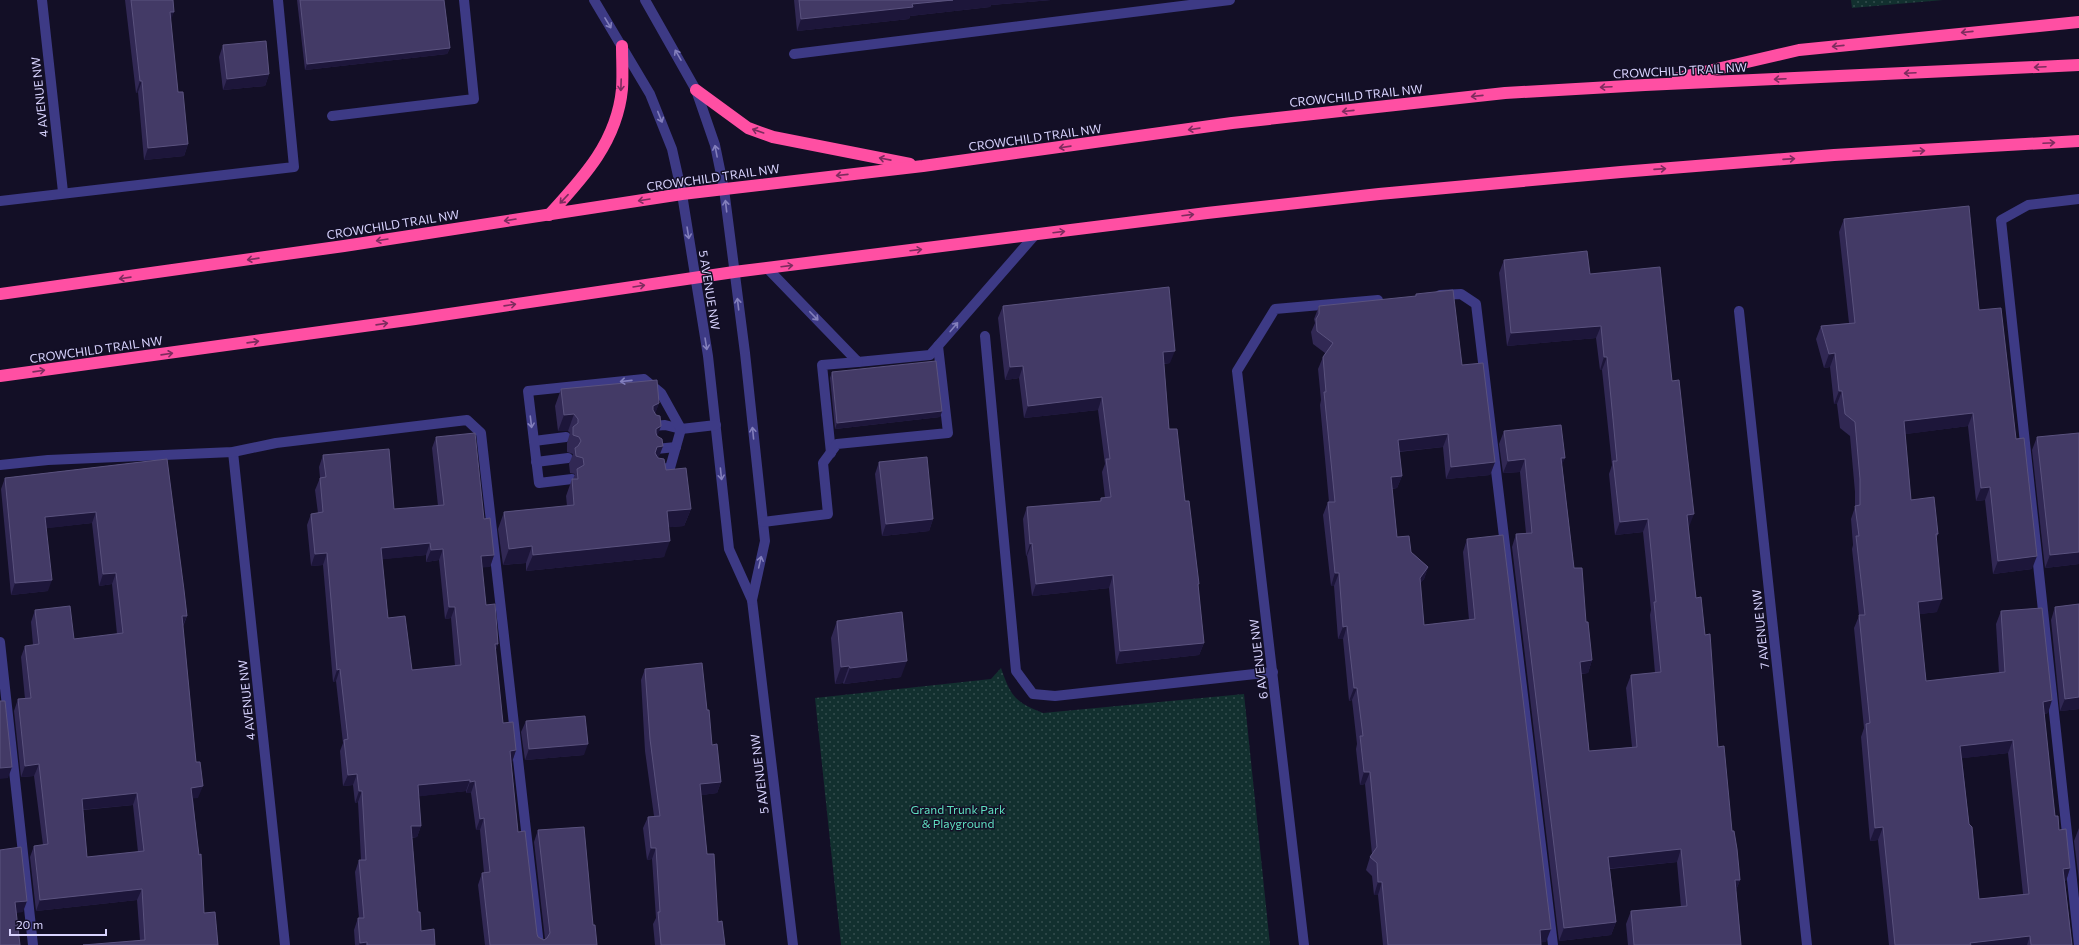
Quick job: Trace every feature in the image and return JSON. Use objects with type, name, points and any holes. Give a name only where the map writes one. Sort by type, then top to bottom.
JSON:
[{"type":"highway","points":[[1645,85],[1799,50],[2079,22]]},
{"type":"highway","points":[[549,215],[587,173],[600,155],[609,134],[622,90],[622,46]]},
{"type":"highway","name":"CROWCHILD TRAIL NW","points":[[0,294],[80,284],[682,194],[923,166],[1240,122],[1505,93],[1645,85],[2079,66]]},
{"type":"highway","points":[[696,90],[748,128],[767,135],[923,166]]},
{"type":"highway","name":"CROWCHILD TRAIL NW","points":[[0,376],[415,320],[734,272],[1207,212],[1379,194],[1621,172],[1834,156],[2079,141]]},
{"type":"street","name":"4 AVENUE NW","points":[[42,0],[62,192]]},
{"type":"street","points":[[0,201],[62,192],[294,167],[278,0]]},
{"type":"street","points":[[332,116],[474,99],[464,0]]},
{"type":"street","name":"5 AVENUE NW","points":[[594,0],[650,94],[672,149],[682,194],[708,356],[729,549],[752,600],[793,945]]},
{"type":"street","name":"5 AVENUE NW","points":[[645,0],[696,90],[715,145],[724,189],[765,541],[752,600]]},
{"type":"street","points":[[794,54],[1230,0]]},
{"type":"street","points":[[2079,199],[2028,204],[2001,220],[2079,945]]},
{"type":"street","points":[[831,453],[822,365],[930,355],[1035,235]]},
{"type":"street","points":[[767,268],[858,362]]},
{"type":"street","points":[[1430,296],[1461,294],[1476,304],[1553,945]]},
{"type":"street","name":"6 AVENUE NW","points":[[1304,945],[1237,371],[1275,309],[1391,299]]},
{"type":"street","name":"7 AVENUE NW","points":[[1739,311],[1807,945]]},
{"type":"street","points":[[985,336],[1016,671],[1033,694],[1055,696],[1273,672]]},
{"type":"street","points":[[763,522],[828,514],[823,463],[837,444],[948,433],[938,346]]},
{"type":"street","points":[[572,479],[539,483],[528,391],[644,379],[661,393],[681,429],[670,468],[655,469]]},
{"type":"street","points":[[0,465],[48,460],[233,452],[276,443],[467,420],[481,433],[539,945]]},
{"type":"street","points":[[653,426],[665,425],[681,429],[716,425]]},
{"type":"street","points":[[534,441],[566,437]]},
{"type":"street","points":[[656,449],[676,447]]},
{"type":"street","name":"4 AVENUE NW","points":[[233,452],[285,945]]},
{"type":"street","points":[[536,462],[568,458]]},
{"type":"street","points":[[0,642],[33,945]]},
{"type":"green space","points":[[1851,0],[1943,0],[1852,8]]},
{"type":"green space","name":"Grand Trunk Park & Playground","points":[[1001,668],[1008,686],[1015,697],[1020,702],[1043,713],[1244,694],[1270,945],[841,945],[815,698],[991,679]]},
{"type":"building","points":[[131,0],[173,0],[174,12],[170,12],[178,92],[183,92],[188,144],[148,148],[142,81],[140,81]]},
{"type":"building","points":[[300,0],[444,0],[450,48],[307,64]]},
{"type":"building","points":[[799,0],[953,0],[912,4],[913,7],[801,19]]},
{"type":"building","points":[[266,41],[269,74],[227,79],[223,45]]},
{"type":"building","points":[[1969,206],[1979,310],[2001,308],[2016,439],[2024,438],[2037,556],[1998,561],[1990,487],[1981,488],[1973,413],[1904,421],[1911,500],[1934,497],[1938,534],[1936,534],[1942,599],[1918,602],[1926,681],[2005,672],[2001,611],[2042,608],[2052,700],[2043,702],[2055,816],[2058,816],[2059,830],[2066,829],[2070,868],[2063,869],[2072,945],[2031,945],[2030,936],[1970,943],[1971,945],[1895,945],[1883,827],[1875,828],[1866,724],[1870,723],[1859,615],[1865,615],[1856,536],[1859,536],[1855,506],[1860,505],[1860,479],[1855,422],[1845,414],[1842,391],[1839,391],[1835,353],[1829,354],[1821,326],[1855,323],[1844,219]],"holes":[[[2013,740],[2029,894],[1979,899],[1972,827],[1969,824],[1960,746]]]},
{"type":"building","points":[[1587,251],[1590,274],[1660,267],[1672,381],[1679,380],[1694,514],[1687,515],[1696,598],[1701,597],[1705,635],[1710,634],[1718,747],[1724,746],[1732,831],[1734,831],[1737,849],[1740,880],[1735,880],[1741,945],[1634,945],[1631,911],[1687,906],[1681,849],[1608,857],[1616,922],[1564,928],[1516,534],[1532,533],[1525,459],[1508,461],[1504,431],[1561,425],[1565,458],[1561,458],[1574,568],[1582,568],[1586,622],[1588,622],[1592,660],[1580,662],[1589,751],[1637,747],[1631,675],[1661,672],[1648,519],[1620,522],[1613,461],[1617,461],[1607,357],[1604,357],[1601,326],[1511,333],[1504,260]]},
{"type":"building","points":[[1169,287],[1175,351],[1163,352],[1169,429],[1177,429],[1185,501],[1189,501],[1199,584],[1204,643],[1120,651],[1113,575],[1036,584],[1032,543],[1030,544],[1027,507],[1101,501],[1101,498],[1111,497],[1106,459],[1110,459],[1102,397],[1028,406],[1023,366],[1010,367],[1003,306]]},
{"type":"building","points":[[1453,290],[1462,365],[1483,363],[1495,462],[1451,467],[1448,434],[1398,440],[1402,476],[1391,477],[1397,537],[1409,536],[1411,552],[1428,567],[1420,578],[1424,625],[1475,619],[1467,539],[1503,535],[1551,929],[1540,930],[1541,945],[1388,945],[1382,882],[1378,882],[1377,863],[1370,857],[1377,847],[1370,772],[1364,772],[1360,736],[1363,736],[1357,688],[1354,688],[1347,626],[1343,627],[1339,573],[1335,573],[1328,502],[1335,502],[1324,392],[1326,392],[1323,357],[1333,343],[1317,331],[1316,319],[1319,314],[1319,306],[1416,296],[1416,294]]},
{"type":"building","points":[[936,361],[942,411],[837,423],[832,372]]},
{"type":"building","points":[[657,380],[659,403],[653,406],[653,410],[656,415],[660,416],[661,426],[656,429],[656,433],[657,436],[662,439],[663,446],[657,447],[655,453],[658,458],[664,459],[666,470],[686,468],[691,509],[667,511],[670,541],[533,555],[532,546],[509,549],[504,512],[574,505],[572,479],[578,479],[577,469],[584,465],[583,458],[576,456],[575,448],[581,441],[579,437],[573,435],[573,427],[578,423],[578,419],[574,414],[564,415],[561,389]]},
{"type":"building","points":[[475,433],[484,519],[490,518],[494,555],[481,556],[486,605],[495,604],[498,644],[495,644],[503,723],[513,722],[516,750],[510,751],[518,832],[525,831],[537,934],[538,937],[544,940],[550,933],[538,830],[584,827],[593,925],[595,925],[597,945],[490,945],[482,873],[490,872],[484,818],[480,819],[475,781],[470,782],[470,780],[418,785],[421,826],[411,826],[418,912],[420,912],[421,931],[434,929],[435,945],[367,945],[367,942],[360,943],[358,918],[364,918],[359,860],[366,860],[362,791],[359,791],[357,774],[348,775],[344,740],[348,739],[340,669],[337,670],[327,553],[315,554],[311,514],[323,512],[320,478],[326,477],[323,455],[389,449],[394,509],[444,505],[436,437]],"holes":[[[430,543],[431,550],[443,549],[449,607],[455,607],[461,665],[412,670],[405,616],[388,618],[381,548]]]},
{"type":"building","points":[[2079,433],[2079,552],[2050,555],[2037,437]]},
{"type":"building","points":[[927,457],[933,519],[886,524],[879,462]]},
{"type":"building","points":[[167,459],[187,616],[182,616],[196,762],[200,762],[203,786],[191,788],[199,855],[201,854],[204,913],[215,912],[218,945],[83,945],[145,940],[142,889],[40,900],[34,846],[48,844],[39,764],[25,766],[18,699],[31,698],[25,646],[39,644],[35,610],[70,606],[74,639],[123,633],[116,573],[103,574],[96,512],[45,517],[52,580],[15,583],[5,478]],"holes":[[[137,793],[144,851],[87,857],[82,799]]]},
{"type":"building","points":[[2079,604],[2079,697],[2065,699],[2055,607]]},
{"type":"building","points":[[902,612],[907,661],[850,668],[849,666],[841,667],[837,621]]},
{"type":"building","points":[[702,663],[707,710],[709,710],[712,745],[717,744],[721,782],[700,784],[707,854],[714,854],[718,922],[722,921],[725,945],[661,945],[658,912],[660,912],[656,848],[651,848],[648,817],[660,816],[650,739],[645,669]]},
{"type":"building","points":[[0,701],[5,701],[12,767],[0,768]]},
{"type":"building","points":[[585,716],[588,744],[529,749],[526,721]]},
{"type":"building","points":[[21,847],[27,901],[15,902],[20,945],[0,945],[0,850]]}]
